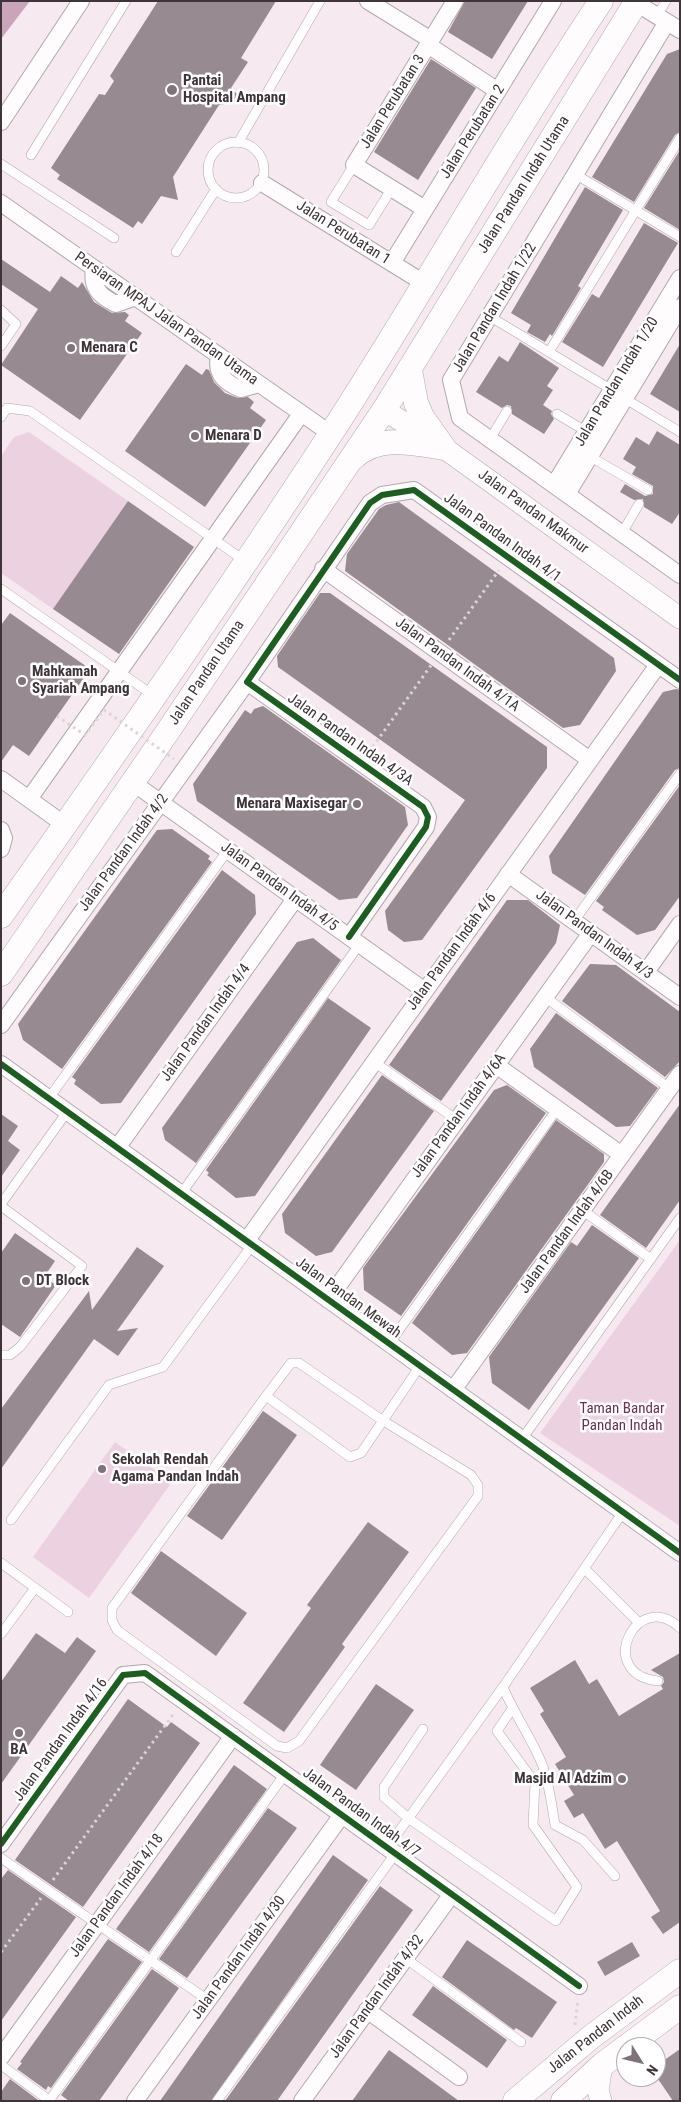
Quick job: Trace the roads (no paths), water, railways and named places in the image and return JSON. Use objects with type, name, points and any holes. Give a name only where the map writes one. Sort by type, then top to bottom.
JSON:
[{"type":"main road","points":[[384,410],[372,405],[370,390],[372,376],[382,352],[549,79],[601,1]]},
{"type":"main road","name":"Jalan Pandan Indah Utama","points":[[410,370],[637,2]]},
{"type":"main road","name":"Jalan Pandan Utama","points":[[1,916],[246,561],[327,440],[382,352]]},
{"type":"main road","points":[[410,370],[416,403],[422,417],[444,448]]},
{"type":"main road","name":"Jalan Pandan Utama","points":[[1,974],[410,370]]},
{"type":"main road","points":[[327,440],[354,415],[384,410]]},
{"type":"main road","points":[[346,465],[367,448],[383,443],[406,441],[444,448]]},
{"type":"main road","points":[[65,825],[96,794],[118,784],[132,782]]},
{"type":"main road","name":"Jalan Pandan Indah","points":[[515,2101],[590,2037],[680,1971]]},
{"type":"main road","name":"Jalan Pandan Indah","points":[[569,2100],[602,2066],[680,2006]]},
{"type":"street","points":[[1,122],[82,1]]},
{"type":"street","name":"Jalan Perubatan 3","points":[[368,1],[429,42]]},
{"type":"street","name":"Jalan Perubatan 3","points":[[354,165],[455,1]]},
{"type":"street","name":"Jalan Perubatan 2","points":[[392,263],[553,1]]},
{"type":"street","points":[[637,2],[668,23]]},
{"type":"street","name":"Jalan Pandan Indah 1/22","points":[[668,23],[451,380],[460,418],[680,575]]},
{"type":"street","points":[[429,42],[498,90]]},
{"type":"street","points":[[354,165],[425,209]]},
{"type":"street","name":"Jalan Perubatan 1","points":[[262,183],[424,283]]},
{"type":"street","name":"Persiaran MPAJ Jalan Pandan Utama","points":[[1,203],[301,414],[327,440]]},
{"type":"street","name":"Jalan Pandan Indah 1/20","points":[[560,490],[589,456],[618,394],[680,278]]},
{"type":"street","name":"Jalan Pandan Indah 1/20","points":[[560,490],[586,432],[618,394],[680,307]]},
{"type":"street","name":"Jalan Pandan Makmur","points":[[384,410],[444,448],[679,616]]},
{"type":"street","points":[[29,799],[301,414]]},
{"type":"street","name":"Jalan Pandan Indah 4/1","points":[[323,569],[370,503],[382,495],[414,490],[680,680]]},
{"type":"street","points":[[247,682],[323,569]]},
{"type":"street","name":"Jalan Pandan Indah 4/1A","points":[[323,569],[590,760]]},
{"type":"street","name":"Jalan Pandan Indah 4/6","points":[[250,1242],[424,991],[658,665]]},
{"type":"street","name":"Jalan Pandan Indah 4/2","points":[[1,1025],[247,682]]},
{"type":"street","name":"Jalan Pandan Indah 4/3A","points":[[247,682],[423,806],[428,817],[426,827],[354,941]]},
{"type":"street","points":[[1,779],[65,825]]},
{"type":"street","name":"Jalan Pandan Indah 4/5","points":[[132,782],[424,991]]},
{"type":"street","points":[[1,830],[4,838],[1,849]]},
{"type":"street","name":"Jalan Pandan Indah 4/3","points":[[508,874],[680,997]]},
{"type":"street","name":"Jalan Pandan Indah 4/4","points":[[117,1148],[295,899]]},
{"type":"street","points":[[646,972],[680,924]]},
{"type":"street","name":"Jalan Pandan Indah 4/6A","points":[[328,1300],[591,933]]},
{"type":"street","name":"Jalan Pandan Mewah","points":[[1,1064],[680,1553]]},
{"type":"street","points":[[496,1065],[622,1155]]},
{"type":"street","name":"Jalan Pandan Indah 4/6B","points":[[453,1390],[680,1074]]},
{"type":"street","name":"Jalan Pandan Indah 4/7","points":[[123,1675],[145,1673],[580,1986]]},
{"type":"street","name":"Jalan Pandan Indah 4/16","points":[[1,1844],[123,1675]]},
{"type":"street","name":"Jalan Pandan Indah 4/18","points":[[1,2057],[233,1736]]},
{"type":"street","name":"Jalan Pandan Indah 4/30","points":[[135,2101],[342,1815]]},
{"type":"street","name":"Jalan Pandan Indah 4/32","points":[[302,2101],[452,1894]]},
{"type":"street","points":[[368,2010],[459,2076]]},
{"type":"street","points":[[601,2101],[598,2090],[602,2066]]},
{"type":"lane","points":[[31,155],[126,1]]},
{"type":"lane","points":[[238,143],[320,1]]},
{"type":"lane","points":[[666,1],[668,23]]},
{"type":"lane","points":[[549,352],[680,138]]},
{"type":"lane","points":[[228,142],[238,143],[250,144],[264,162],[262,183],[243,198],[221,195],[207,178],[210,155],[228,142]]},
{"type":"lane","points":[[1,164],[114,238]]},
{"type":"lane","points":[[354,165],[332,202],[369,225],[392,188]]},
{"type":"lane","points":[[575,174],[680,237]]},
{"type":"lane","points":[[176,252],[216,189]]},
{"type":"lane","points":[[1,310],[16,324],[1,346]]},
{"type":"lane","points":[[490,316],[680,432]]},
{"type":"lane","points":[[1,417],[7,408],[30,411],[246,561]]},
{"type":"lane","points":[[490,439],[507,411]]},
{"type":"lane","points":[[557,414],[586,432]]},
{"type":"lane","points":[[589,456],[648,490]]},
{"type":"lane","points":[[622,533],[639,504]]},
{"type":"lane","points":[[1,588],[154,696]]},
{"type":"lane","points":[[574,921],[680,774]]},
{"type":"lane","points":[[49,1098],[228,850]]},
{"type":"lane","points":[[181,1194],[354,941]]},
{"type":"lane","points":[[545,997],[669,1088]]},
{"type":"lane","points":[[374,1062],[456,1120]]},
{"type":"lane","points":[[389,1344],[558,1109]]},
{"type":"lane","points":[[1,1355],[10,1355],[20,1347],[82,1266],[1,1205],[67,1112]]},
{"type":"lane","points":[[582,1210],[651,1259]]},
{"type":"lane","points":[[522,1439],[680,1218]]},
{"type":"lane","points":[[11,1520],[109,1385],[163,1367],[250,1242]]},
{"type":"lane","points":[[291,1363],[300,1363],[382,1420],[471,1475],[478,1485],[478,1496],[299,1741],[287,1748],[277,1746],[117,1630],[112,1620],[112,1608],[266,1396],[291,1363]]},
{"type":"lane","points":[[266,1396],[350,1457],[361,1453],[420,1366]]},
{"type":"lane","points":[[217,2101],[391,1851],[408,1818],[503,1687],[623,1512]]},
{"type":"lane","points":[[1,1563],[68,1612]]},
{"type":"lane","points":[[584,1568],[638,1623]]},
{"type":"lane","points":[[1,1634],[35,1588]]},
{"type":"lane","points":[[658,1681],[640,1676],[628,1663],[625,1646],[627,1637],[638,1623],[656,1618],[666,1619],[680,1628]]},
{"type":"lane","points":[[503,1687],[512,1709],[542,1764],[550,1794],[555,1825],[583,1840],[615,1876]]},
{"type":"lane","points":[[423,1729],[384,1787],[384,1797],[408,1818],[556,1921],[577,1887],[533,1825],[535,1782],[497,1731],[512,1709]]},
{"type":"lane","points":[[1,2065],[49,2100],[285,1774]]},
{"type":"lane","points":[[1,1858],[208,2000]]},
{"type":"lane","points":[[405,1958],[521,2042]]},
{"type":"place","name":"Pantai Hospital Ampang","points":[[172,90]]},
{"type":"place","name":"Menara C","points":[[71,348]]},
{"type":"place","name":"Menara D","points":[[195,436]]},
{"type":"place","name":"Mahkamah Syariah Ampang","points":[[22,681]]},
{"type":"place","name":"Menara Maxisegar","points":[[357,804]]},
{"type":"place","name":"DT Block","points":[[26,1281]]},
{"type":"place","name":"Sekolah Rendah Agama Pandan Indah","points":[[102,1469]]},
{"type":"place","name":"BA","points":[[19,1733]]},
{"type":"place","name":"Masjid Al Adzim","points":[[622,1779]]},
{"type":"park label","name":"Taman Bandar Pandan Indah","points":[[622,1418]]}]
